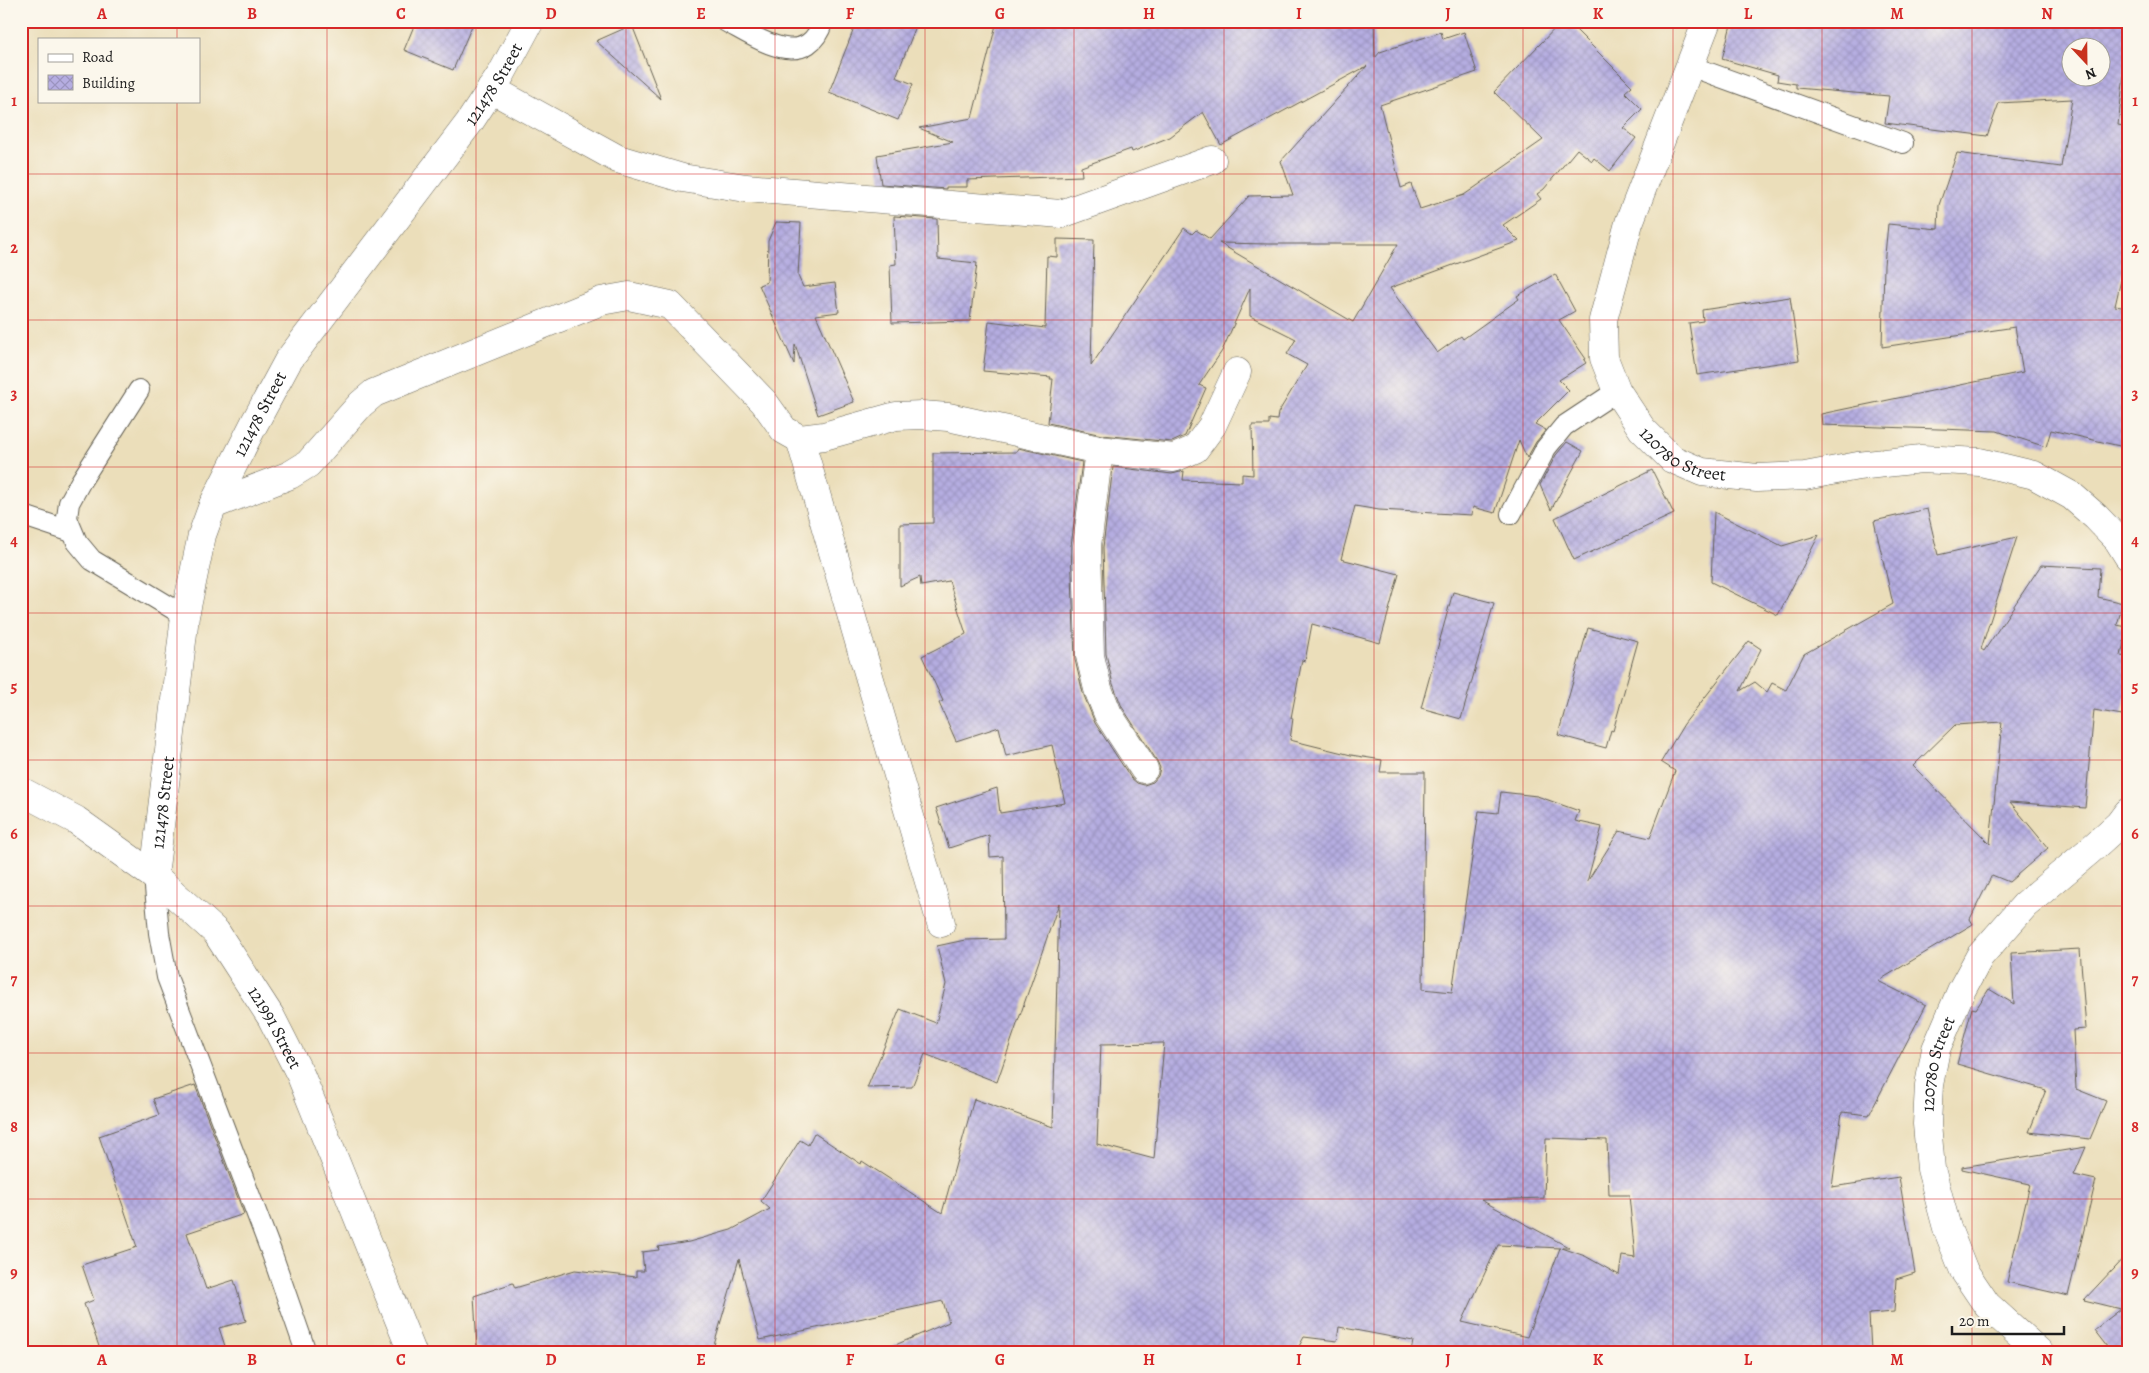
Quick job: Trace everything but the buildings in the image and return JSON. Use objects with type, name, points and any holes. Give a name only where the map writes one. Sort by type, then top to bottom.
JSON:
[{"type":"street","name":"121478 Street","points":[[154,876],[185,616],[202,535],[213,506],[288,361],[469,123],[502,73],[530,21]]},
{"type":"street","name":"120780 Street","points":[[1707,21],[1629,223],[1603,320],[1604,358],[1617,391],[1642,429],[1672,459],[1702,472],[1757,478],[1805,476],[1858,466],[1921,459],[1980,462],[2034,475],[2072,496],[2118,540],[2128,556]]},
{"type":"street","points":[[491,88],[618,159],[682,178],[746,188],[1061,214],[1212,160]]},
{"type":"street","points":[[213,506],[290,475],[308,464],[361,404],[374,393],[601,301],[629,296],[670,305],[764,402],[784,430],[800,439],[824,436],[896,416],[922,415],[948,417],[1099,450],[1174,458],[1195,449],[1212,426],[1237,372]]},
{"type":"street","points":[[800,439],[941,923]]},
{"type":"street","points":[[1099,450],[1087,546],[1090,656],[1098,689],[1108,714],[1144,768]]},
{"type":"street","name":"121991 Street","points":[[21,791],[76,820],[154,876],[216,932],[271,1017],[301,1076],[412,1352]]},
{"type":"street","name":"120780 Street","points":[[2039,1352],[1988,1305],[1964,1271],[1947,1228],[1931,1169],[1927,1124],[1929,1085],[1936,1049],[1961,991],[1980,956],[2025,905],[2120,824],[2128,812]]},
{"type":"lane","points":[[725,21],[775,47],[793,49],[814,40],[819,33],[823,21]]},
{"type":"lane","points":[[1690,66],[1903,143]]},
{"type":"lane","points":[[139,390],[69,503],[67,518],[82,550],[92,560],[185,616]]},
{"type":"lane","points":[[1511,514],[1546,448],[1564,426],[1617,391]]},
{"type":"lane","points":[[21,515],[72,532]]},
{"type":"lane","points":[[154,876],[159,933],[167,977],[272,1254],[306,1352]]}]
